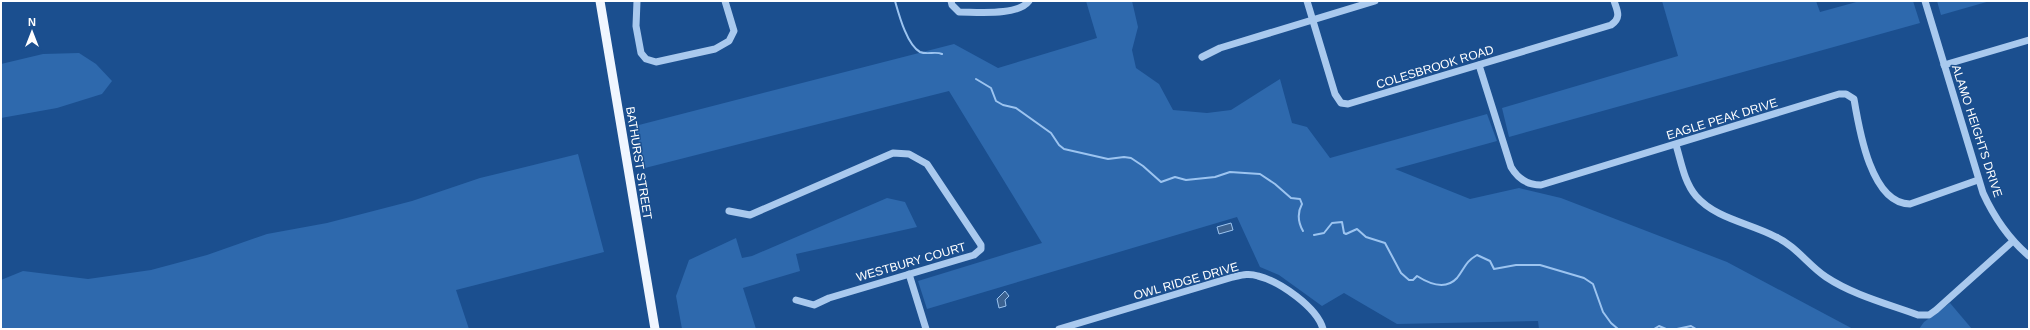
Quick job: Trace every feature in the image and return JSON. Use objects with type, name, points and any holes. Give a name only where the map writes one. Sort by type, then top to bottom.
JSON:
[{"type":"main road","name":"BATHURST STREET","points":[[600,1],[655,329]]},
{"type":"street","points":[[637,1],[636,26],[641,53],[646,59],[656,62],[715,49],[729,41],[734,31],[725,1]]},
{"type":"street","points":[[951,1],[952,5],[959,12],[1012,11],[1022,8],[1029,1]]},
{"type":"street","name":"COLESBROOK ROAD","points":[[1307,1],[1335,94],[1341,103],[1348,104],[1611,24],[1616,22],[1618,17],[1614,1]]},
{"type":"street","points":[[1202,57],[1220,48],[1375,1]]},
{"type":"street","name":"ALAMO HEIGHTS DRIVE","points":[[1925,1],[1978,180],[1993,213],[2013,241],[2029,256]]},
{"type":"street","points":[[1944,65],[2029,40]]},
{"type":"street","name":"EAGLE PEAK DRIVE","points":[[1479,65],[1511,168],[1514,173],[1527,183],[1541,185],[1839,94],[1846,94],[1854,99],[1863,142],[1876,179],[1889,196],[1899,202],[1910,204],[1978,180]]},
{"type":"street","points":[[1676,145],[1689,184],[1695,195],[1711,209],[1777,237],[1792,247],[1821,274],[1836,283],[1918,315],[1929,315],[1936,310],[2013,241]]},
{"type":"street","name":"WESTBURY COURT","points":[[729,211],[750,215],[893,154],[909,154],[927,164],[979,240],[981,249],[974,255],[829,298],[814,305],[796,300]]},
{"type":"street","points":[[909,274],[926,329]]},
{"type":"street","name":"OWL RIDGE DRIVE","points":[[1059,329],[1233,277],[1249,274],[1257,275],[1272,281],[1306,304],[1317,315],[1323,329]]},
{"type":"shaded area","points":[[1086,1],[1132,1],[1138,27],[1132,50],[1136,68],[1159,84],[1173,110],[1207,113],[1231,110],[1280,79],[1292,123],[1307,127],[1330,158],[1487,114],[1497,141],[1395,169],[1470,199],[1519,188],[1561,198],[1727,262],[1853,329],[1539,329],[1538,321],[1397,324],[1344,293],[1322,306],[1279,275],[1260,267],[1237,217],[927,309],[918,281],[1042,243],[949,91],[645,168],[635,126],[954,44],[998,68],[1097,38]]},
{"type":"shaded area","points":[[1662,1],[1816,1],[1820,12],[1860,1],[1913,1],[1920,23],[1509,137],[1502,108],[1678,56]]},
{"type":"shaded area","points":[[1937,1],[1990,1],[1941,15]]},
{"type":"shaded area","points":[[79,53],[96,64],[112,81],[102,94],[57,108],[1,118],[1,64],[43,54]]},
{"type":"shaded area","points":[[578,154],[604,252],[456,290],[469,329],[1,329],[1,280],[23,271],[88,279],[151,270],[207,255],[267,234],[327,223],[412,201],[480,178]]},
{"type":"shaded area","points":[[887,198],[905,202],[917,227],[796,254],[800,271],[743,288],[756,329],[682,329],[676,296],[689,260],[736,238],[742,258],[752,256]]},
{"type":"shaded area","points":[[1231,223],[1233,230],[1219,234],[1217,227]]},
{"type":"shaded area","points":[[1005,291],[1009,296],[1005,300],[1006,306],[999,308],[997,299]]},
{"type":"shaded area","points":[[1950,303],[1972,329],[1919,329],[1924,322]]},
{"type":"waterway","points":[[895,1],[904,29],[915,48],[923,53],[942,54]]},
{"type":"waterway","points":[[976,79],[991,88],[996,101],[1003,105],[1016,108],[1051,133],[1059,145],[1064,149],[1108,159],[1124,157],[1131,158],[1143,166],[1161,182],[1175,177],[1186,180],[1215,177],[1230,172],[1260,174],[1275,184],[1291,198],[1300,199],[1302,204],[1299,211],[1299,218],[1303,231]]},
{"type":"waterway","points":[[1314,235],[1324,233],[1332,223],[1342,222],[1344,233],[1346,234],[1357,229],[1366,237],[1385,243],[1401,273],[1409,280],[1413,280],[1417,276],[1431,283],[1442,285],[1447,284],[1457,278],[1468,263],[1477,255],[1490,261],[1494,269],[1516,265],[1540,265],[1584,278],[1593,284],[1603,312],[1611,323],[1618,329]]},
{"type":"waterway","points":[[1654,329],[1659,326],[1666,329]]},
{"type":"waterway","points":[[1677,329],[1691,326],[1696,329]]}]
